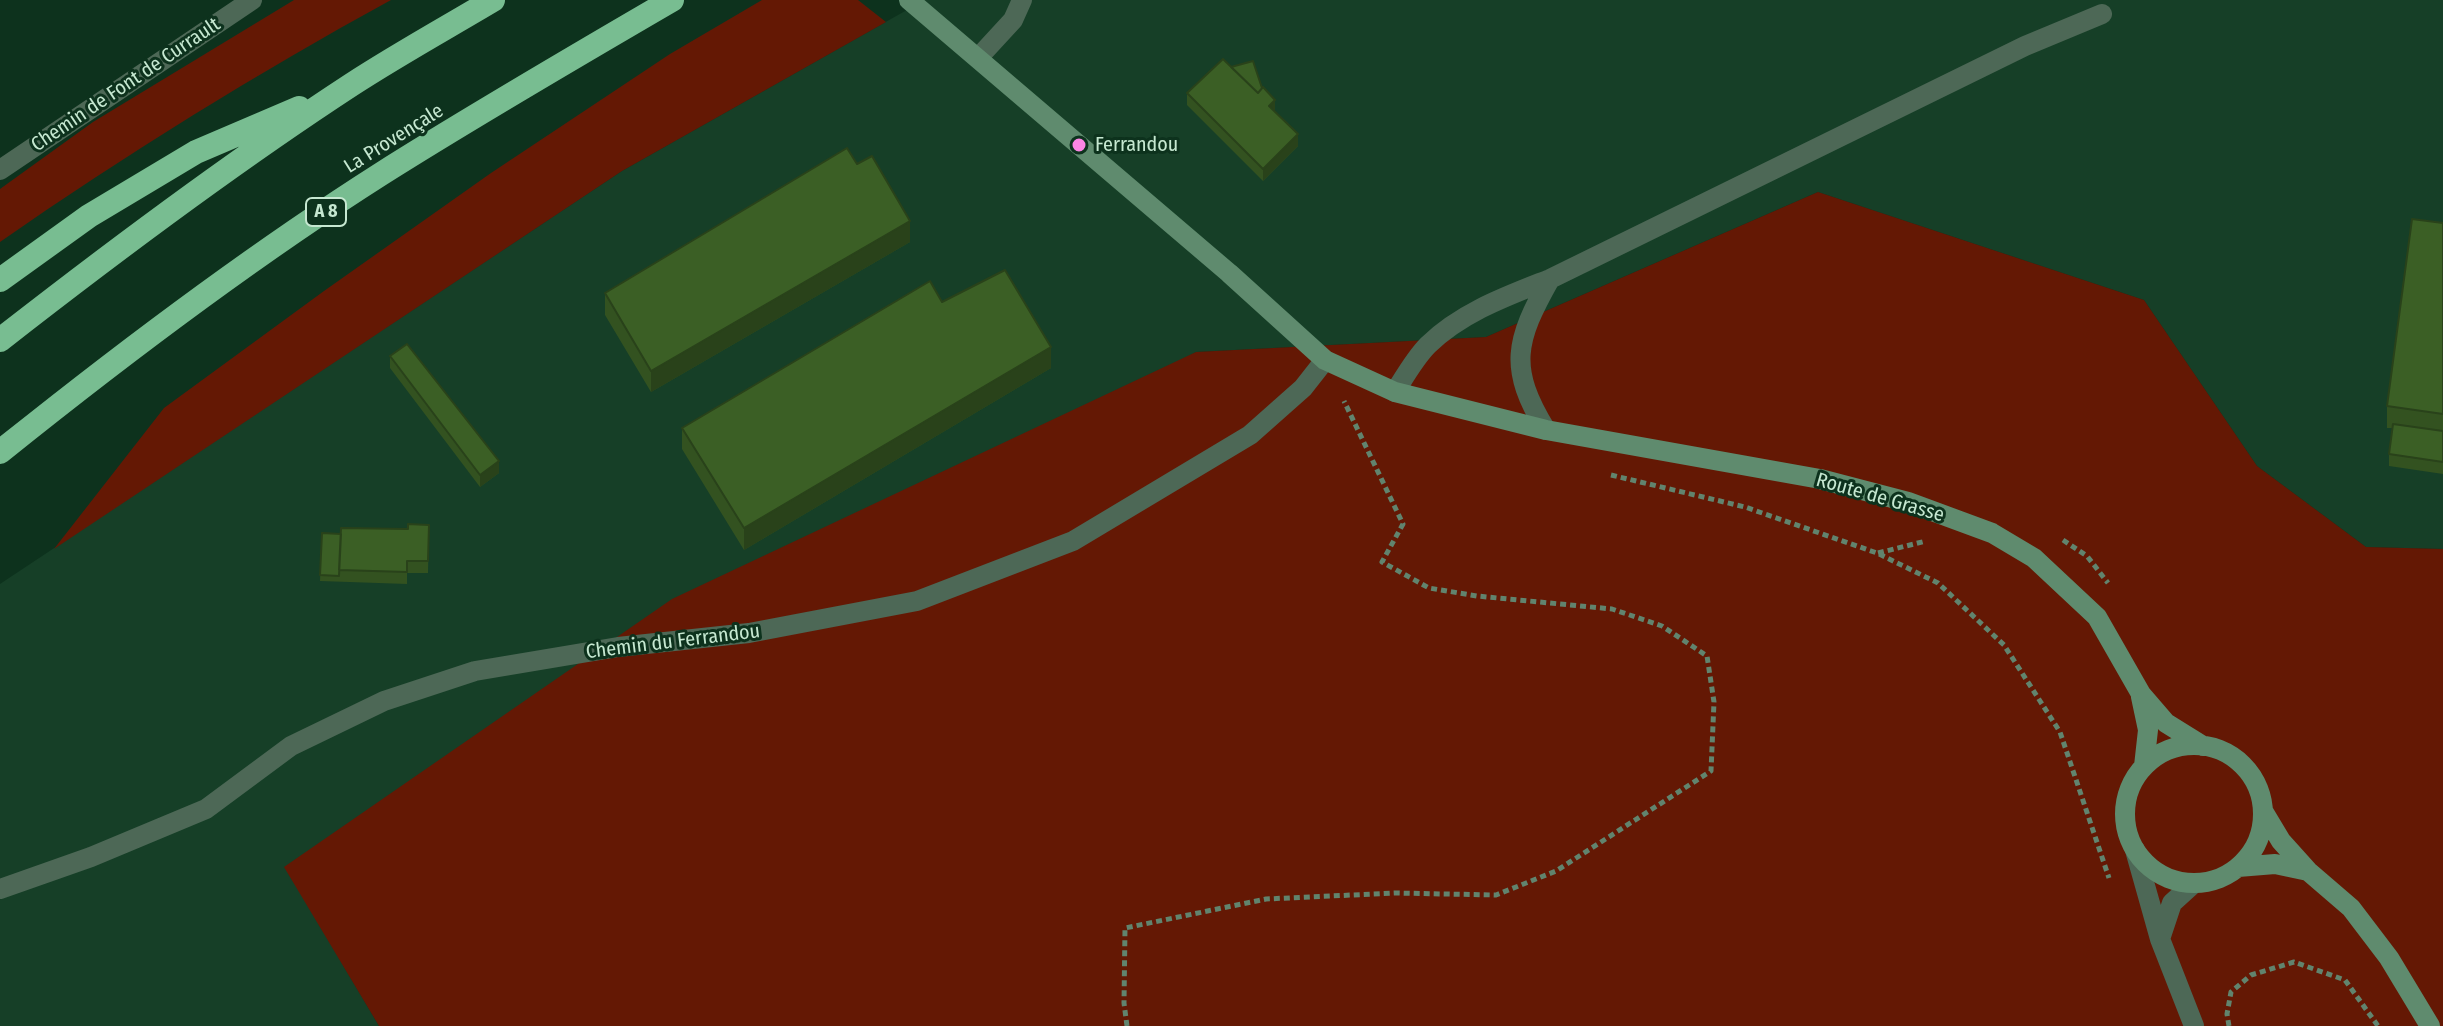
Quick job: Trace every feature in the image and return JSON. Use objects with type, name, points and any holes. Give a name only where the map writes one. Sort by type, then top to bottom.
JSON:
[{"type":"highway","points":[[0,340],[206,184],[352,85],[493,0]]},
{"type":"highway","name":"La Provençale","points":[[0,452],[227,280],[367,184],[537,78],[672,0]]},
{"type":"highway","points":[[0,280],[89,216],[196,152],[352,85]]},
{"type":"main road","name":"Route de Grasse","points":[[916,7],[1218,263],[1325,360],[1395,392],[1546,430],[1820,479],[1908,502],[1992,533],[2034,558],[2097,617],[2141,694],[2166,723],[2203,746]]},
{"type":"main road","name":"Route de Grasse","points":[[2141,694],[2148,730],[2144,766]]},
{"type":"main road","points":[[2203,746],[2226,753],[2245,767],[2258,788],[2263,811],[2261,832],[2252,852],[2238,867],[2217,879],[2194,883],[2170,879],[2150,868],[2135,850],[2126,830],[2125,807],[2131,785],[2144,766],[2161,754],[2181,747],[2203,746]]},
{"type":"main road","points":[[2263,811],[2281,841],[2308,871],[2351,908],[2389,958],[2430,1026]]},
{"type":"main road","points":[[2238,867],[2275,864],[2308,871]]},
{"type":"street","name":"Chemin de Font de Currault","points":[[0,170],[252,0]]},
{"type":"street","points":[[978,58],[1013,20],[1022,0]]},
{"type":"street","points":[[1395,392],[1426,347],[1457,321],[1492,302],[1550,279],[2025,46],[2102,14]]},
{"type":"street","points":[[1546,430],[1528,401],[1521,382],[1521,344],[1535,305],[1550,279]]},
{"type":"street","name":"Chemin du Ferrandou","points":[[0,889],[91,857],[206,809],[291,746],[384,701],[449,679],[475,671],[618,647],[749,633],[917,601],[1073,541],[1250,435],[1303,388],[1325,360]]},
{"type":"street","points":[[2135,850],[2160,939],[2194,1026]]},
{"type":"street","points":[[2160,939],[2172,903],[2194,883]]},
{"type":"path","points":[[1127,1026],[1124,1003],[1125,928],[1266,899],[1395,893],[1496,895],[1556,871],[1711,771],[1714,702],[1707,656],[1662,626],[1612,609],[1477,596],[1429,588],[1382,562],[1403,524],[1325,360]]},
{"type":"path","points":[[1609,475],[1745,507],[1877,553],[1938,583],[2004,645],[2060,732],[2112,889]]},
{"type":"path","points":[[2229,1026],[2227,1014],[2231,992],[2251,975],[2294,962],[2345,980],[2378,1026]]},
{"type":"shaded area","points":[[294,0],[391,0],[192,116],[0,242],[0,189],[93,122]]},
{"type":"shaded area","points":[[762,0],[858,0],[886,22],[622,171],[54,549],[164,408],[491,173],[670,54]]},
{"type":"shaded area","points":[[909,0],[2443,0],[2443,549],[2366,547],[2257,466],[2144,300],[1818,192],[1486,337],[1196,352],[285,867],[379,1026],[0,1026],[0,584],[622,171],[914,6]]},
{"type":"shaded area","points":[[1818,192],[2144,300],[2257,466],[2366,547],[2443,549],[2443,1026],[379,1026],[284,867],[672,599],[1196,352],[1486,337]]},
{"type":"building","points":[[1223,59],[1258,93],[1263,87],[1275,100],[1269,106],[1298,134],[1263,169],[1187,93]]},
{"type":"building","points":[[1253,61],[1262,88],[1258,93],[1231,67]]},
{"type":"building","points":[[847,148],[857,164],[872,156],[910,221],[651,371],[605,293]]},
{"type":"building","points":[[2412,219],[2443,223],[2443,414],[2387,406]]},
{"type":"building","points":[[1005,270],[1051,347],[744,528],[682,428],[930,281],[942,302]]},
{"type":"building","points":[[407,344],[499,461],[480,475],[390,356]]},
{"type":"building","points":[[2393,424],[2443,431],[2443,462],[2389,454]]},
{"type":"building","points":[[408,524],[429,525],[428,561],[407,561],[407,572],[339,570],[341,528],[408,529]]},
{"type":"building","points":[[322,533],[341,534],[339,576],[320,575]]},
{"type":"place","name":"Ferrandou","points":[[1079,145]]}]
